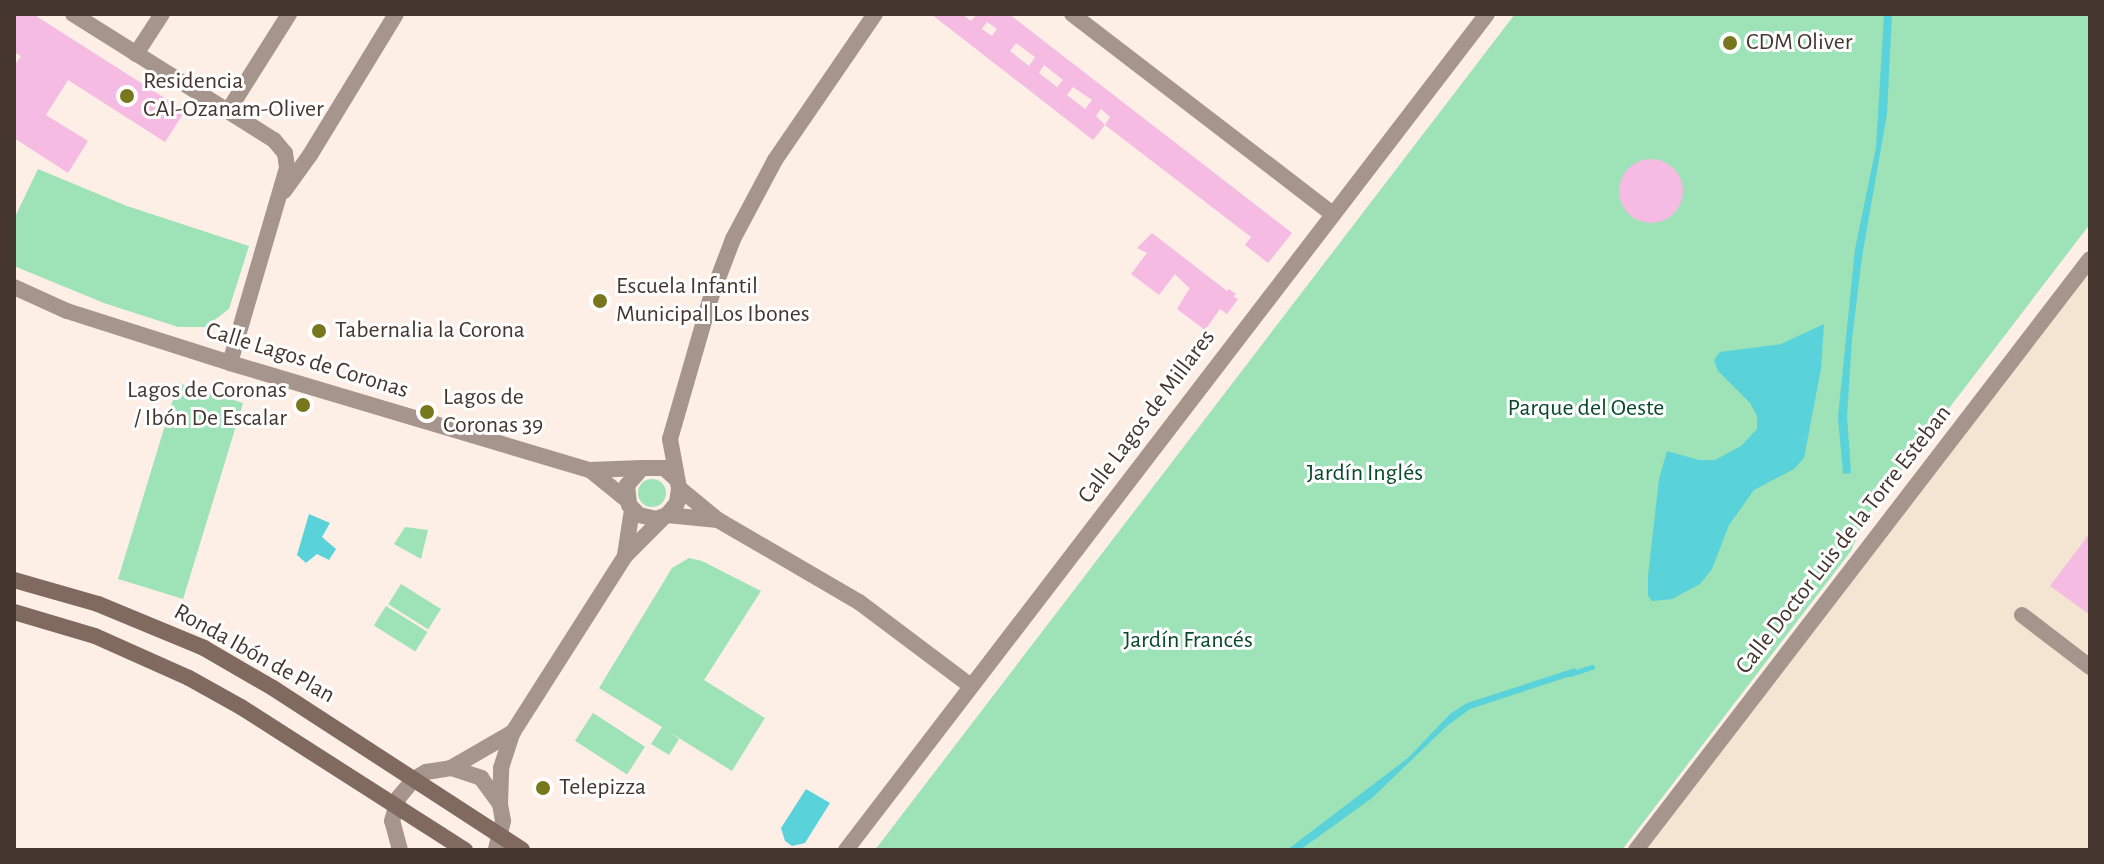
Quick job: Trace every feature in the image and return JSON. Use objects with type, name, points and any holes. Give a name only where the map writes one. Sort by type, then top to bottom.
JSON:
[{"type":"main road","name":"Ronda Ibón de Plan","points":[[14,580],[98,604],[204,648],[414,779],[499,844],[522,850]]},
{"type":"main road","points":[[14,612],[95,636],[189,678],[269,723],[465,850]]},
{"type":"street","points":[[73,14],[274,140],[285,153],[287,168],[230,363]]},
{"type":"street","points":[[136,54],[162,14]]},
{"type":"street","points":[[228,111],[289,14]]},
{"type":"street","points":[[278,198],[310,155],[396,14]]},
{"type":"street","points":[[499,844],[501,768],[513,732],[625,556],[677,503],[670,439],[711,297],[733,239],[775,160],[875,14]]},
{"type":"street","points":[[1072,14],[1333,214]]},
{"type":"street","name":"Calle Lagos de Millares","points":[[846,850],[1487,14]]},
{"type":"street","name":"Calle Doctor Luis de la Torre Esteban","points":[[1636,850],[2090,259]]},
{"type":"street","name":"Calle Lagos de Coronas","points":[[14,287],[67,311],[230,363],[590,470],[644,467]]},
{"type":"street","points":[[625,556],[630,478],[670,439]]},
{"type":"street","points":[[644,467],[664,468],[718,520],[859,602],[971,686]]},
{"type":"street","name":"Calle Lagos de Coronas","points":[[590,470],[629,505]]},
{"type":"street","points":[[629,505],[647,519],[666,516],[718,520]]},
{"type":"street","points":[[2022,615],[2090,667]]},
{"type":"street","points":[[451,768],[513,732]]},
{"type":"street","points":[[397,849],[392,821],[394,805],[414,779],[437,769],[451,768],[481,778],[500,804]]},
{"type":"shaded area","points":[[2090,256],[2090,850],[1634,850]]},
{"type":"green space","name":"Parque del Oeste","points":[[1515,14],[2090,14],[2090,224],[1865,518],[1851,551],[1622,850],[875,850]]},
{"type":"green space","points":[[38,169],[127,206],[249,246],[229,309],[205,327],[178,327],[104,303],[14,266],[14,219]]},
{"type":"green space","points":[[178,383],[243,403],[183,599],[118,579]]},
{"type":"green space","points":[[652,479],[662,483],[666,493],[662,503],[652,507],[642,503],[638,493],[642,483]]},
{"type":"green space","points":[[405,527],[428,530],[421,559],[394,544]]},
{"type":"green space","points":[[689,558],[702,561],[761,591],[704,680],[765,718],[732,771],[666,730],[679,739],[669,755],[651,744],[662,727],[599,688],[672,568]]},
{"type":"green space","points":[[401,584],[441,609],[428,629],[388,604]]},
{"type":"green space","points":[[386,606],[428,632],[415,651],[374,626]]},
{"type":"green space","points":[[593,713],[645,747],[627,774],[575,741]]},
{"type":"water","points":[[1884,14],[1892,14],[1887,114],[1862,257],[1852,339],[1847,416],[1851,473],[1843,474],[1838,417],[1855,249],[1876,147]]},
{"type":"water","points":[[1824,324],[1821,369],[1804,458],[1794,469],[1754,490],[1729,525],[1712,569],[1700,584],[1672,599],[1652,601],[1648,596],[1648,576],[1659,479],[1667,451],[1699,460],[1715,460],[1741,446],[1757,429],[1757,416],[1750,403],[1718,371],[1714,360],[1720,352],[1781,344]]},
{"type":"water","points":[[309,514],[330,523],[322,537],[336,549],[329,560],[317,554],[306,563],[297,555]]},
{"type":"water","points":[[1575,668],[1577,674],[1470,709],[1447,726],[1372,798],[1300,850],[1287,850],[1408,758],[1450,714],[1467,703]]},
{"type":"water","points":[[806,789],[830,803],[805,843],[792,846],[785,841],[781,828]]},
{"type":"building","name":"Residencia CAI-Ozanam-Oliver","points":[[14,14],[33,14],[185,111],[165,142],[68,80],[46,115],[88,141],[68,173],[14,138],[14,66],[21,56],[14,52]]},
{"type":"building","points":[[931,14],[962,14],[971,21],[977,14],[1009,14],[1292,233],[1268,263],[1245,245],[1251,237],[1105,125],[1093,140]],"holes":[[[987,22],[997,29],[992,36],[982,29]],[[1016,43],[1035,57],[1029,66],[1010,51]],[[1044,65],[1063,80],[1057,87],[1039,73]],[[1073,87],[1092,100],[1085,109],[1067,95]],[[1101,109],[1110,117],[1105,125],[1096,116]]]},
{"type":"building","points":[[1651,159],[1669,165],[1677,173],[1683,191],[1677,209],[1669,217],[1651,223],[1633,217],[1625,209],[1619,191],[1625,173],[1633,165]]},
{"type":"building","points":[[1152,233],[1227,291],[1229,289],[1236,294],[1233,296],[1238,299],[1227,314],[1220,309],[1205,330],[1177,309],[1191,286],[1189,288],[1175,274],[1159,295],[1131,274],[1147,253],[1137,248]]},
{"type":"building","points":[[2090,533],[2090,615],[2050,586]]},
{"type":"waterway","points":[[1570,674],[1592,667]]},
{"type":"place","name":"CDM Oliver","points":[[1730,43]]},
{"type":"place","name":"Residencia CAI-Ozanam-Oliver","points":[[127,96]]},
{"type":"place","name":"Escuela Infantil Municipal Los Ibones","points":[[600,301]]},
{"type":"place","name":"Tabernalia la Corona","points":[[319,331]]},
{"type":"place","name":"Lagos de Coronas / Ibón De Escalar","points":[[303,405]]},
{"type":"place","name":"Lagos de Coronas 39","points":[[427,412]]},
{"type":"place","name":"Telepizza","points":[[543,788]]},
{"type":"park label","name":"Jardín Inglés","points":[[1365,474]]},
{"type":"park label","name":"Jardín Francés","points":[[1188,641]]}]
